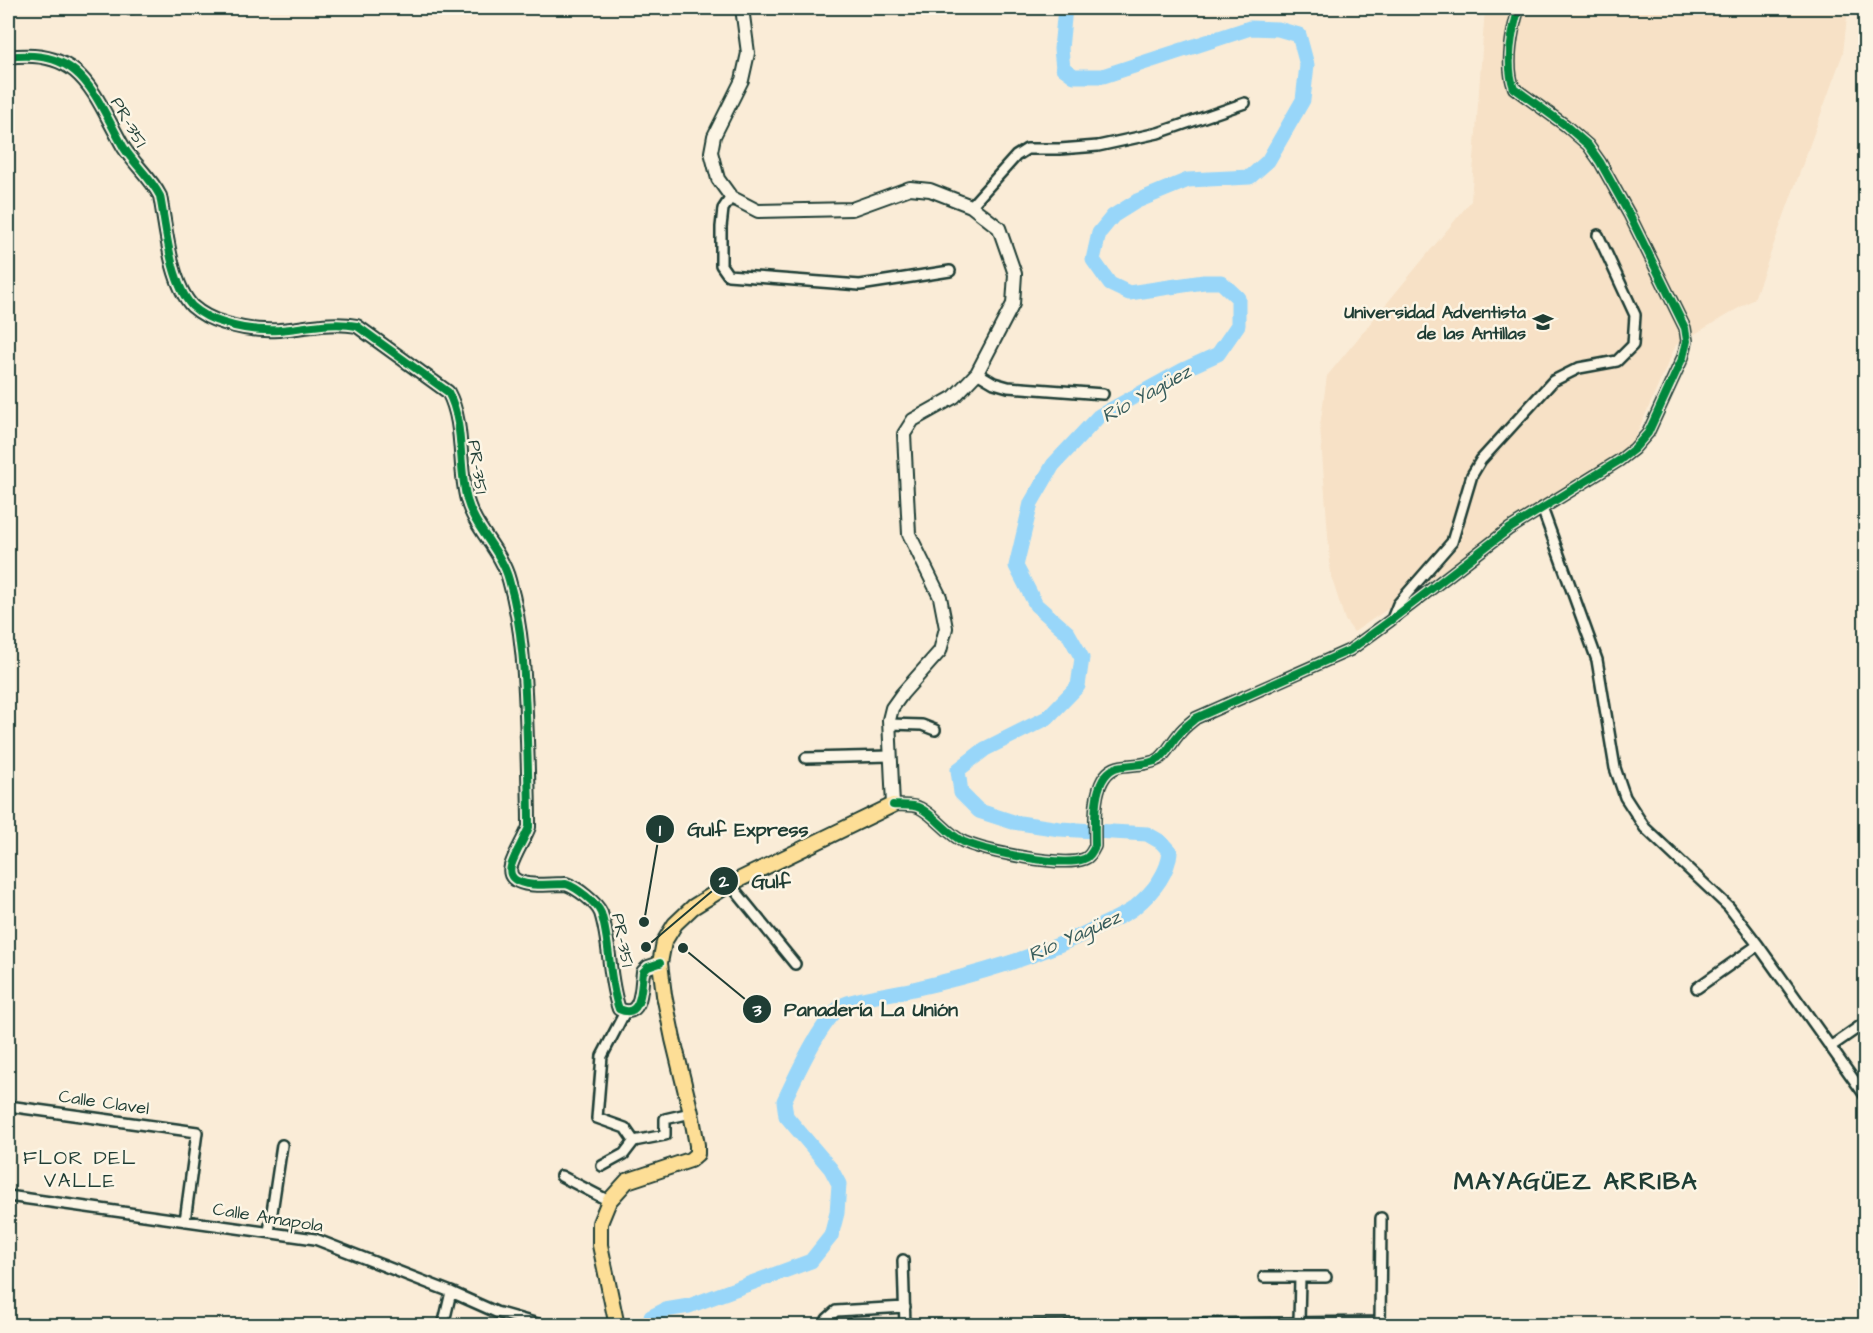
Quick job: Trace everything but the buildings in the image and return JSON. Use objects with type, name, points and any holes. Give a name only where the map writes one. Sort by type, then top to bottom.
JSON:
[{"type":"main road","points":[[618,1326],[600,1245],[600,1223],[609,1202],[627,1181],[690,1160],[697,1154],[698,1145],[664,995],[660,963],[664,942],[675,924],[693,907],[730,884],[893,805]]},
{"type":"street","points":[[121,8],[132,8]]},
{"type":"street","points":[[742,8],[748,54],[742,80],[714,136],[711,152],[718,179],[731,197],[758,211],[852,209],[910,188],[930,190],[971,206],[999,228],[1015,274],[1013,304],[976,373],[954,397],[913,420],[904,434],[909,534],[940,597],[946,628],[940,651],[892,708],[889,724],[893,805],[919,806],[963,842],[990,850],[1055,862],[1086,859],[1092,852],[1095,846],[1099,786],[1108,772],[1117,767],[1158,759],[1163,756],[1184,727],[1196,718],[1350,650],[1509,529],[1620,460],[1648,433],[1683,357],[1687,341],[1685,328],[1629,214],[1588,145],[1565,125],[1514,88],[1510,69],[1512,34],[1519,8]]},
{"type":"street","name":"PR-351","points":[[8,57],[45,56],[64,65],[86,81],[101,103],[125,148],[160,196],[177,278],[193,306],[227,324],[255,330],[277,330],[339,323],[357,326],[448,392],[452,398],[456,418],[468,503],[504,564],[523,657],[529,827],[511,866],[512,876],[515,880],[525,884],[572,886],[600,911],[619,1009],[631,1012],[639,1003],[643,972],[648,967],[660,963]]},
{"type":"street","points":[[971,206],[1016,156],[1028,149],[1088,147],[1158,134],[1245,103]]},
{"type":"street","points":[[731,197],[723,209],[721,227],[721,265],[728,275],[860,285],[950,271]]},
{"type":"street","points":[[1391,621],[1398,604],[1452,542],[1472,475],[1481,460],[1553,381],[1579,368],[1617,361],[1633,345],[1635,315],[1598,235]]},
{"type":"street","points":[[976,373],[993,383],[1008,387],[1103,394]]},
{"type":"street","points":[[1542,508],[1597,660],[1615,768],[1625,797],[1645,828],[1729,907],[1866,1097]]},
{"type":"street","points":[[889,724],[922,724],[935,730]]},
{"type":"street","points":[[806,758],[891,756]]},
{"type":"street","points":[[730,884],[795,964]]},
{"type":"street","points":[[1697,988],[1758,945]]},
{"type":"street","points":[[625,1012],[602,1056],[597,1118],[625,1128],[634,1141]]},
{"type":"street","points":[[1830,1047],[1866,1022]]},
{"type":"street","name":"Calle Clavel","points":[[8,1106],[197,1131],[185,1221]]},
{"type":"street","points":[[602,1166],[624,1154],[634,1141],[665,1135],[666,1119],[691,1113]]},
{"type":"street","points":[[269,1232],[282,1145]]},
{"type":"street","points":[[561,1176],[609,1202]]},
{"type":"street","name":"Calle Amapola","points":[[8,1196],[315,1239],[496,1312],[544,1326]]},
{"type":"street","points":[[1010,1325],[1299,1322],[1380,1324],[1381,1218]]},
{"type":"street","points":[[903,1260],[905,1326]]},
{"type":"street","points":[[1264,1277],[1326,1277]]},
{"type":"street","points":[[1299,1322],[1300,1277]]},
{"type":"street","points":[[443,1326],[451,1292]]},
{"type":"street","points":[[827,1326],[827,1319],[836,1311],[905,1307]]},
{"type":"shaded area","name":"Universidad Adventista de las Antillas","points":[[1485,8],[1848,8],[1843,53],[1754,299],[1676,345],[1632,445],[1584,477],[1529,509],[1354,632],[1345,620],[1331,576],[1320,426],[1327,376],[1471,201]]},
{"type":"waterway","name":"Río Yagüez","points":[[647,1326],[651,1317],[665,1310],[689,1306],[811,1261],[831,1236],[837,1213],[839,1184],[831,1169],[786,1116],[784,1101],[818,1035],[835,1012],[843,1005],[865,998],[909,990],[983,971],[1079,936],[1134,908],[1158,883],[1169,860],[1170,852],[1161,842],[1147,834],[1060,829],[1013,822],[979,811],[961,793],[958,770],[985,749],[1047,718],[1078,686],[1082,658],[1068,633],[1036,605],[1016,566],[1031,503],[1053,465],[1099,416],[1183,370],[1218,354],[1238,325],[1238,298],[1221,282],[1204,282],[1129,293],[1110,284],[1093,260],[1099,233],[1113,216],[1137,201],[1188,180],[1250,177],[1268,161],[1303,100],[1307,65],[1299,35],[1278,29],[1250,28],[1103,76],[1074,76],[1063,68],[1061,49],[1065,8]]},
{"type":"cycle path","points":[[893,805],[920,808],[958,839],[989,850],[1042,860],[1073,861],[1086,858],[1095,846],[1096,800],[1103,779],[1109,772],[1118,767],[1144,764],[1159,759],[1183,729],[1196,718],[1350,650],[1509,529],[1620,460],[1648,433],[1683,357],[1687,341],[1685,328],[1629,214],[1588,145],[1565,125],[1514,88],[1510,59],[1512,37],[1519,8]]},
{"type":"cycle path","points":[[8,57],[33,56],[53,59],[69,67],[83,78],[124,148],[160,196],[174,269],[185,296],[192,306],[220,322],[251,329],[279,330],[338,324],[357,326],[448,392],[457,417],[467,500],[476,521],[505,569],[514,600],[521,640],[529,827],[511,866],[511,874],[522,883],[566,884],[586,896],[599,909],[619,1009],[627,1011],[637,1006],[643,972],[648,967],[660,963]]},
{"type":"place","name":"Universidad Adventista de las Antillas","points":[[1543,322]]},
{"type":"place","name":"Gulf Express","points":[[644,922]]},
{"type":"place","name":"Gulf","points":[[646,947]]},
{"type":"place","name":"Panadería La Unión","points":[[683,948]]},
{"type":"district","name":"FLOR DEL VALLE","points":[[80,1168]]},
{"type":"district","name":"MAYAGÜEZ ARRIBA","points":[[1576,1181]]}]
